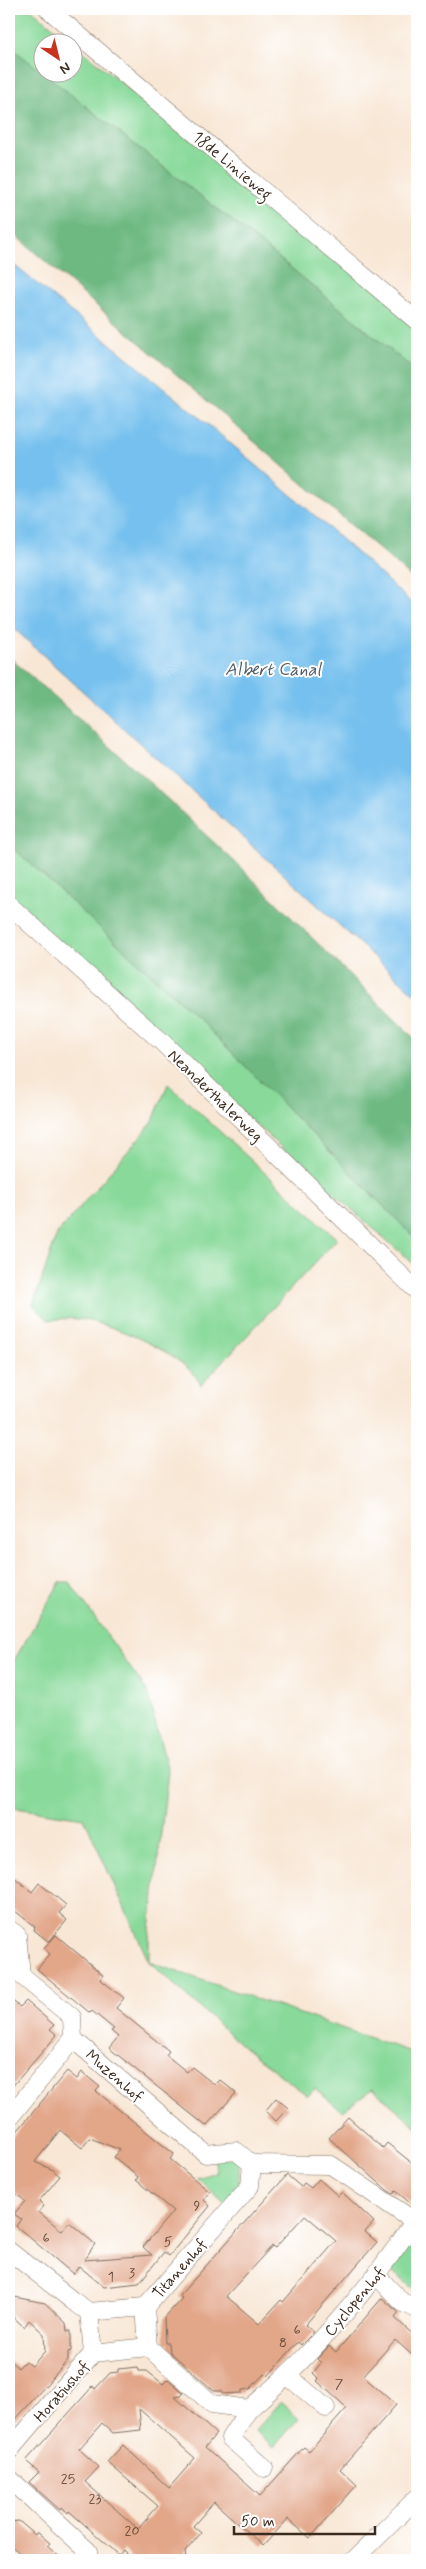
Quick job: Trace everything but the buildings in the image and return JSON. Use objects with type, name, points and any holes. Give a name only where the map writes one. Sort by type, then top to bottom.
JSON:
[{"type":"street","name":"18de Linieweg","points":[[48,9],[417,321]]},
{"type":"street","name":"Neanderthalerweg","points":[[9,905],[162,1042],[417,1291]]},
{"type":"street","name":"Muzenhof","points":[[9,1929],[17,1936],[15,1977],[72,2017],[73,2039],[206,2154],[236,2150],[252,2164]]},
{"type":"street","points":[[9,2118],[73,2039]]},
{"type":"street","points":[[252,2164],[331,2165],[416,2222]]},
{"type":"street","name":"Titanenhof","points":[[89,2312],[145,2307],[250,2186],[252,2164]]},
{"type":"street","name":"Cyclopenhof","points":[[264,2468],[230,2438],[249,2410],[288,2376],[377,2276],[416,2222]]},
{"type":"street","points":[[9,2252],[89,2312],[93,2353],[148,2347]]},
{"type":"street","points":[[377,2276],[402,2302],[417,2308]]},
{"type":"street","points":[[145,2307],[148,2347],[212,2404],[249,2410]]},
{"type":"street","name":"Horatiushof","points":[[9,2451],[93,2353]]},
{"type":"street","points":[[288,2376],[326,2408]]},
{"type":"street","points":[[9,2478],[88,2551],[88,2560]]},
{"type":"street","points":[[9,2497],[29,2496]]},
{"type":"street","points":[[354,2560],[417,2498]]},
{"type":"green space","points":[[9,9],[31,9],[60,32],[32,32],[32,64],[9,46]]},
{"type":"green space","points":[[9,46],[32,64],[32,82],[55,82],[258,241],[417,372],[417,582],[9,230]]},
{"type":"green space","points":[[82,50],[417,323],[417,372],[258,241],[55,82],[82,82]]},
{"type":"green space","points":[[9,657],[133,767],[236,863],[417,1041],[417,1240],[198,1018],[9,844]]},
{"type":"green space","points":[[9,844],[198,1018],[417,1240],[417,1267],[214,1088],[9,898]]},
{"type":"green space","points":[[168,1084],[337,1239],[201,1385],[181,1363],[147,1342],[93,1322],[75,1319],[48,1320],[33,1305],[57,1234],[152,1123]]},
{"type":"green space","points":[[60,1582],[69,1582],[147,1691],[168,1771],[149,1938],[149,1962],[84,1818],[9,1807],[9,1669]]},
{"type":"green space","points":[[149,1962],[417,2054],[417,2127],[373,2089],[342,2111],[315,2089],[308,2096],[245,2048]]},
{"type":"green space","points":[[231,2154],[239,2163],[239,2191],[227,2205],[197,2178],[217,2172],[214,2158]]},
{"type":"green space","points":[[417,2233],[417,2292],[387,2267]]},
{"type":"green space","points":[[281,2402],[299,2418],[274,2447],[255,2431]]},
{"type":"water","name":"Albert Canal","points":[[9,261],[267,474],[417,608],[417,996],[9,624]]}]
